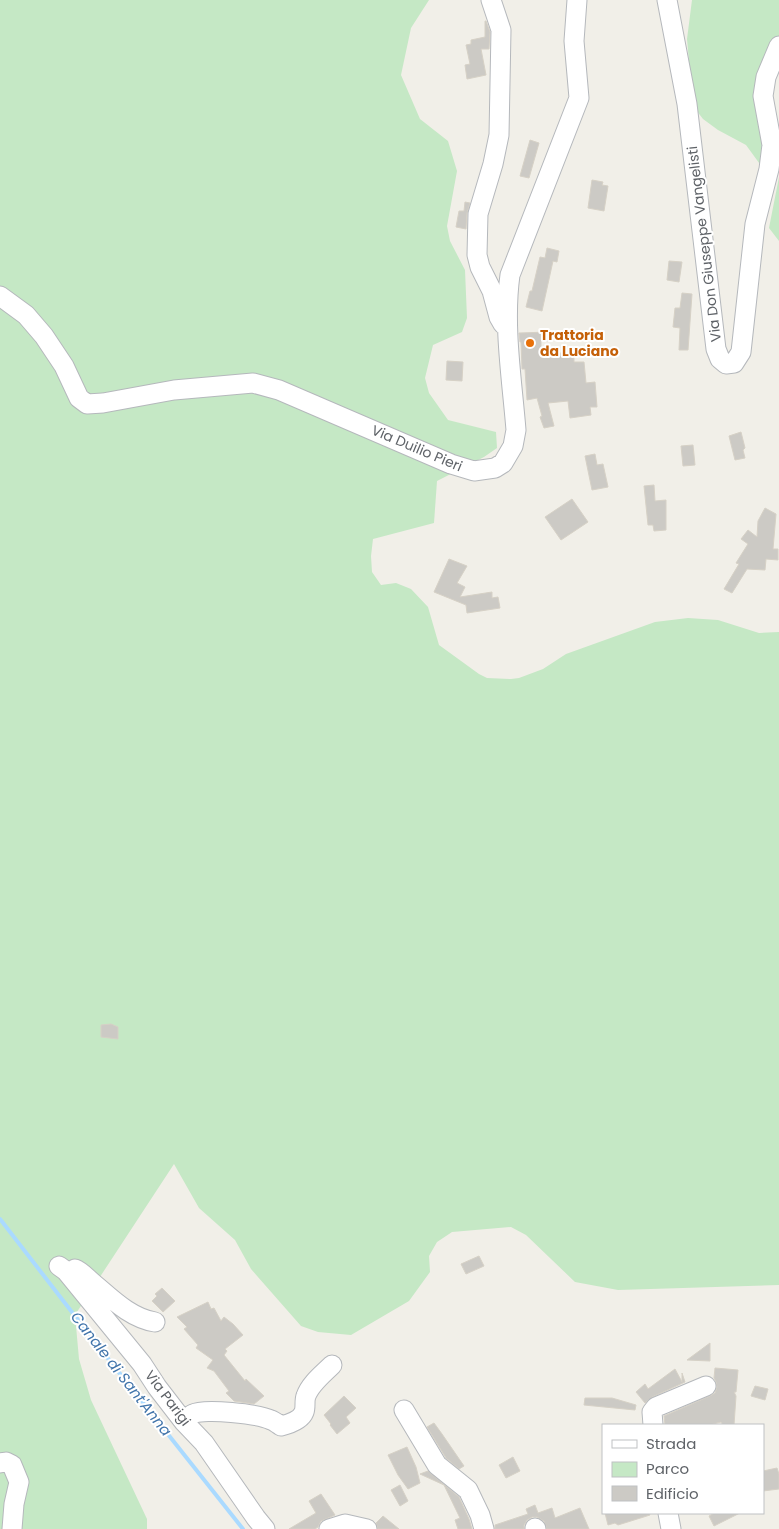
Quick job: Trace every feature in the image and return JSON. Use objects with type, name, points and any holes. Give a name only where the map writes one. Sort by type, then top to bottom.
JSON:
[{"type":"street","points":[[491,0],[501,30],[499,136],[478,214],[477,255],[480,267],[492,291],[499,317],[508,331]]},
{"type":"street","name":"Via Duilio Pieri","points":[[0,296],[26,315],[44,336],[64,366],[79,398],[88,404],[174,390],[252,384],[279,390],[322,407],[451,464],[474,471],[495,468],[503,463],[513,446],[516,430],[508,331],[508,288],[510,275],[579,98],[574,41],[577,0]]},
{"type":"street","name":"Via Don Giuseppe Vangelisti","points":[[667,0],[687,104],[716,348],[720,359],[726,364],[734,363],[741,352],[754,224],[769,168],[772,145],[763,96],[766,77],[779,46]]},
{"type":"street","name":"Via Parigi","points":[[154,1322],[145,1320],[112,1300],[76,1268],[63,1268],[142,1364],[184,1422],[204,1443],[265,1529]]},
{"type":"street","points":[[184,1422],[192,1414],[215,1411],[270,1419],[281,1426],[286,1425],[300,1418],[304,1412],[305,1397],[332,1365]]},
{"type":"street","points":[[653,1424],[652,1412],[656,1406],[706,1386]]},
{"type":"street","points":[[404,1410],[437,1465],[468,1490],[480,1515],[484,1529]]},
{"type":"street","points":[[0,1463],[6,1462],[12,1465],[19,1482],[14,1504],[12,1529]]},
{"type":"street","points":[[668,1514],[672,1529]]},
{"type":"street","points":[[329,1529],[345,1524],[367,1529]]},
{"type":"green space","points":[[0,0],[429,0],[411,28],[401,75],[420,119],[448,141],[457,171],[447,226],[450,241],[465,270],[467,318],[462,332],[433,345],[425,378],[429,393],[448,420],[496,432],[497,448],[484,457],[437,481],[434,523],[373,539],[372,572],[381,585],[396,583],[411,589],[428,607],[439,645],[487,678],[519,678],[543,669],[566,654],[655,622],[688,618],[718,620],[759,633],[779,632],[779,1285],[618,1290],[575,1282],[526,1235],[511,1227],[452,1232],[437,1242],[429,1256],[430,1272],[409,1301],[351,1335],[318,1332],[301,1326],[251,1269],[235,1240],[199,1208],[174,1164],[75,1315],[79,1359],[91,1400],[147,1519],[147,1529],[0,1529]]},
{"type":"green space","points":[[692,0],[779,0],[779,37],[756,87],[754,103],[766,148],[762,167],[746,145],[718,130],[703,119],[693,106],[687,39]]},
{"type":"green space","points":[[779,177],[779,241],[769,228]]},
{"type":"building","points":[[485,21],[490,32],[489,49],[481,49],[486,75],[467,79],[465,65],[470,64],[466,45],[471,44],[471,40],[485,37]]},
{"type":"building","points":[[530,140],[539,143],[529,178],[520,176]]},
{"type":"building","points":[[592,180],[603,182],[602,185],[608,186],[604,211],[588,208]]},
{"type":"building","points":[[465,202],[470,203],[466,229],[456,227],[459,211],[464,211]]},
{"type":"building","points":[[547,248],[559,251],[557,262],[553,261],[542,311],[526,307],[540,257],[545,258]]},
{"type":"building","points":[[669,261],[682,262],[679,282],[667,280]]},
{"type":"building","points":[[682,293],[692,294],[688,350],[679,350],[680,328],[673,327],[675,308],[680,308]]},
{"type":"building","points":[[548,332],[548,341],[541,341],[541,353],[574,353],[574,362],[584,362],[586,383],[595,382],[597,407],[590,407],[591,415],[570,418],[568,401],[548,403],[554,426],[544,428],[537,398],[527,400],[525,369],[522,369],[519,333]]},
{"type":"building","points":[[447,361],[463,362],[462,381],[446,380]]},
{"type":"building","points":[[741,432],[745,448],[743,450],[745,458],[735,460],[729,436]]},
{"type":"building","points":[[693,445],[695,465],[683,466],[681,446]]},
{"type":"building","points":[[595,454],[597,465],[603,464],[608,487],[592,490],[585,456]]},
{"type":"building","points":[[654,485],[655,501],[666,500],[666,530],[654,531],[653,525],[648,525],[644,486]]},
{"type":"building","points":[[572,499],[588,522],[561,540],[545,517]]},
{"type":"building","points":[[765,508],[776,514],[773,549],[778,549],[778,560],[766,559],[765,570],[747,569],[732,593],[724,589],[739,564],[736,563],[748,544],[741,539],[748,530],[757,537],[758,521]]},
{"type":"building","points":[[449,559],[467,566],[457,583],[465,587],[460,597],[492,592],[492,598],[498,597],[500,608],[467,613],[466,605],[434,592]]},
{"type":"building","points":[[111,1024],[118,1027],[118,1039],[101,1037],[101,1025]]},
{"type":"building","points":[[479,1256],[484,1266],[466,1274],[461,1264]]},
{"type":"building","points":[[162,1288],[175,1301],[163,1312],[152,1301],[157,1296],[155,1294]]},
{"type":"building","points":[[208,1302],[211,1309],[214,1308],[221,1321],[224,1317],[243,1335],[225,1349],[227,1351],[224,1355],[245,1381],[246,1379],[264,1396],[254,1404],[234,1401],[226,1393],[229,1391],[214,1371],[207,1368],[213,1360],[196,1348],[198,1345],[184,1329],[187,1327],[177,1317]]},
{"type":"building","points":[[710,1343],[710,1361],[687,1360]]},
{"type":"building","points":[[715,1368],[738,1370],[736,1392],[734,1392],[736,1396],[734,1424],[722,1424],[721,1422],[713,1424],[665,1424],[664,1416],[715,1393],[717,1387],[714,1378]]},
{"type":"building","points":[[675,1369],[682,1382],[682,1373],[685,1382],[652,1397],[645,1403],[636,1392],[645,1384],[648,1389]]},
{"type":"building","points":[[755,1386],[768,1389],[765,1400],[751,1396]]},
{"type":"building","points":[[344,1396],[356,1408],[346,1417],[350,1423],[337,1434],[324,1415]]},
{"type":"building","points":[[585,1398],[612,1398],[636,1405],[635,1410],[584,1405]]},
{"type":"building","points":[[434,1423],[464,1466],[459,1469],[446,1458],[427,1427]]},
{"type":"building","points":[[407,1447],[416,1467],[420,1483],[408,1489],[398,1475],[388,1455]]},
{"type":"building","points":[[513,1457],[520,1471],[506,1478],[499,1465]]},
{"type":"building","points":[[777,1468],[779,1489],[764,1491],[764,1471]]},
{"type":"building","points":[[428,1471],[459,1497],[472,1529],[458,1529],[455,1520],[460,1518],[444,1485],[420,1474]]},
{"type":"building","points":[[400,1485],[408,1501],[400,1506],[391,1490]]},
{"type":"building","points":[[321,1494],[335,1515],[321,1521],[315,1529],[289,1529],[316,1513],[309,1501]]},
{"type":"building","points":[[535,1505],[538,1513],[552,1508],[555,1518],[580,1508],[589,1529],[547,1529],[544,1521],[537,1517],[532,1517],[527,1520],[524,1529],[495,1529],[495,1525],[528,1514],[526,1509]]},
{"type":"building","points":[[605,1514],[650,1515],[618,1525],[615,1523],[608,1525]]},
{"type":"building","points":[[713,1514],[738,1514],[714,1526],[709,1516]]},
{"type":"building","points":[[383,1516],[399,1529],[378,1529],[376,1523]]},
{"type":"waterway","name":"Canale di Sant'Anna","points":[[0,1219],[243,1529]]},
{"type":"place","name":"Trattoria da Luciano","points":[[530,343]]}]
